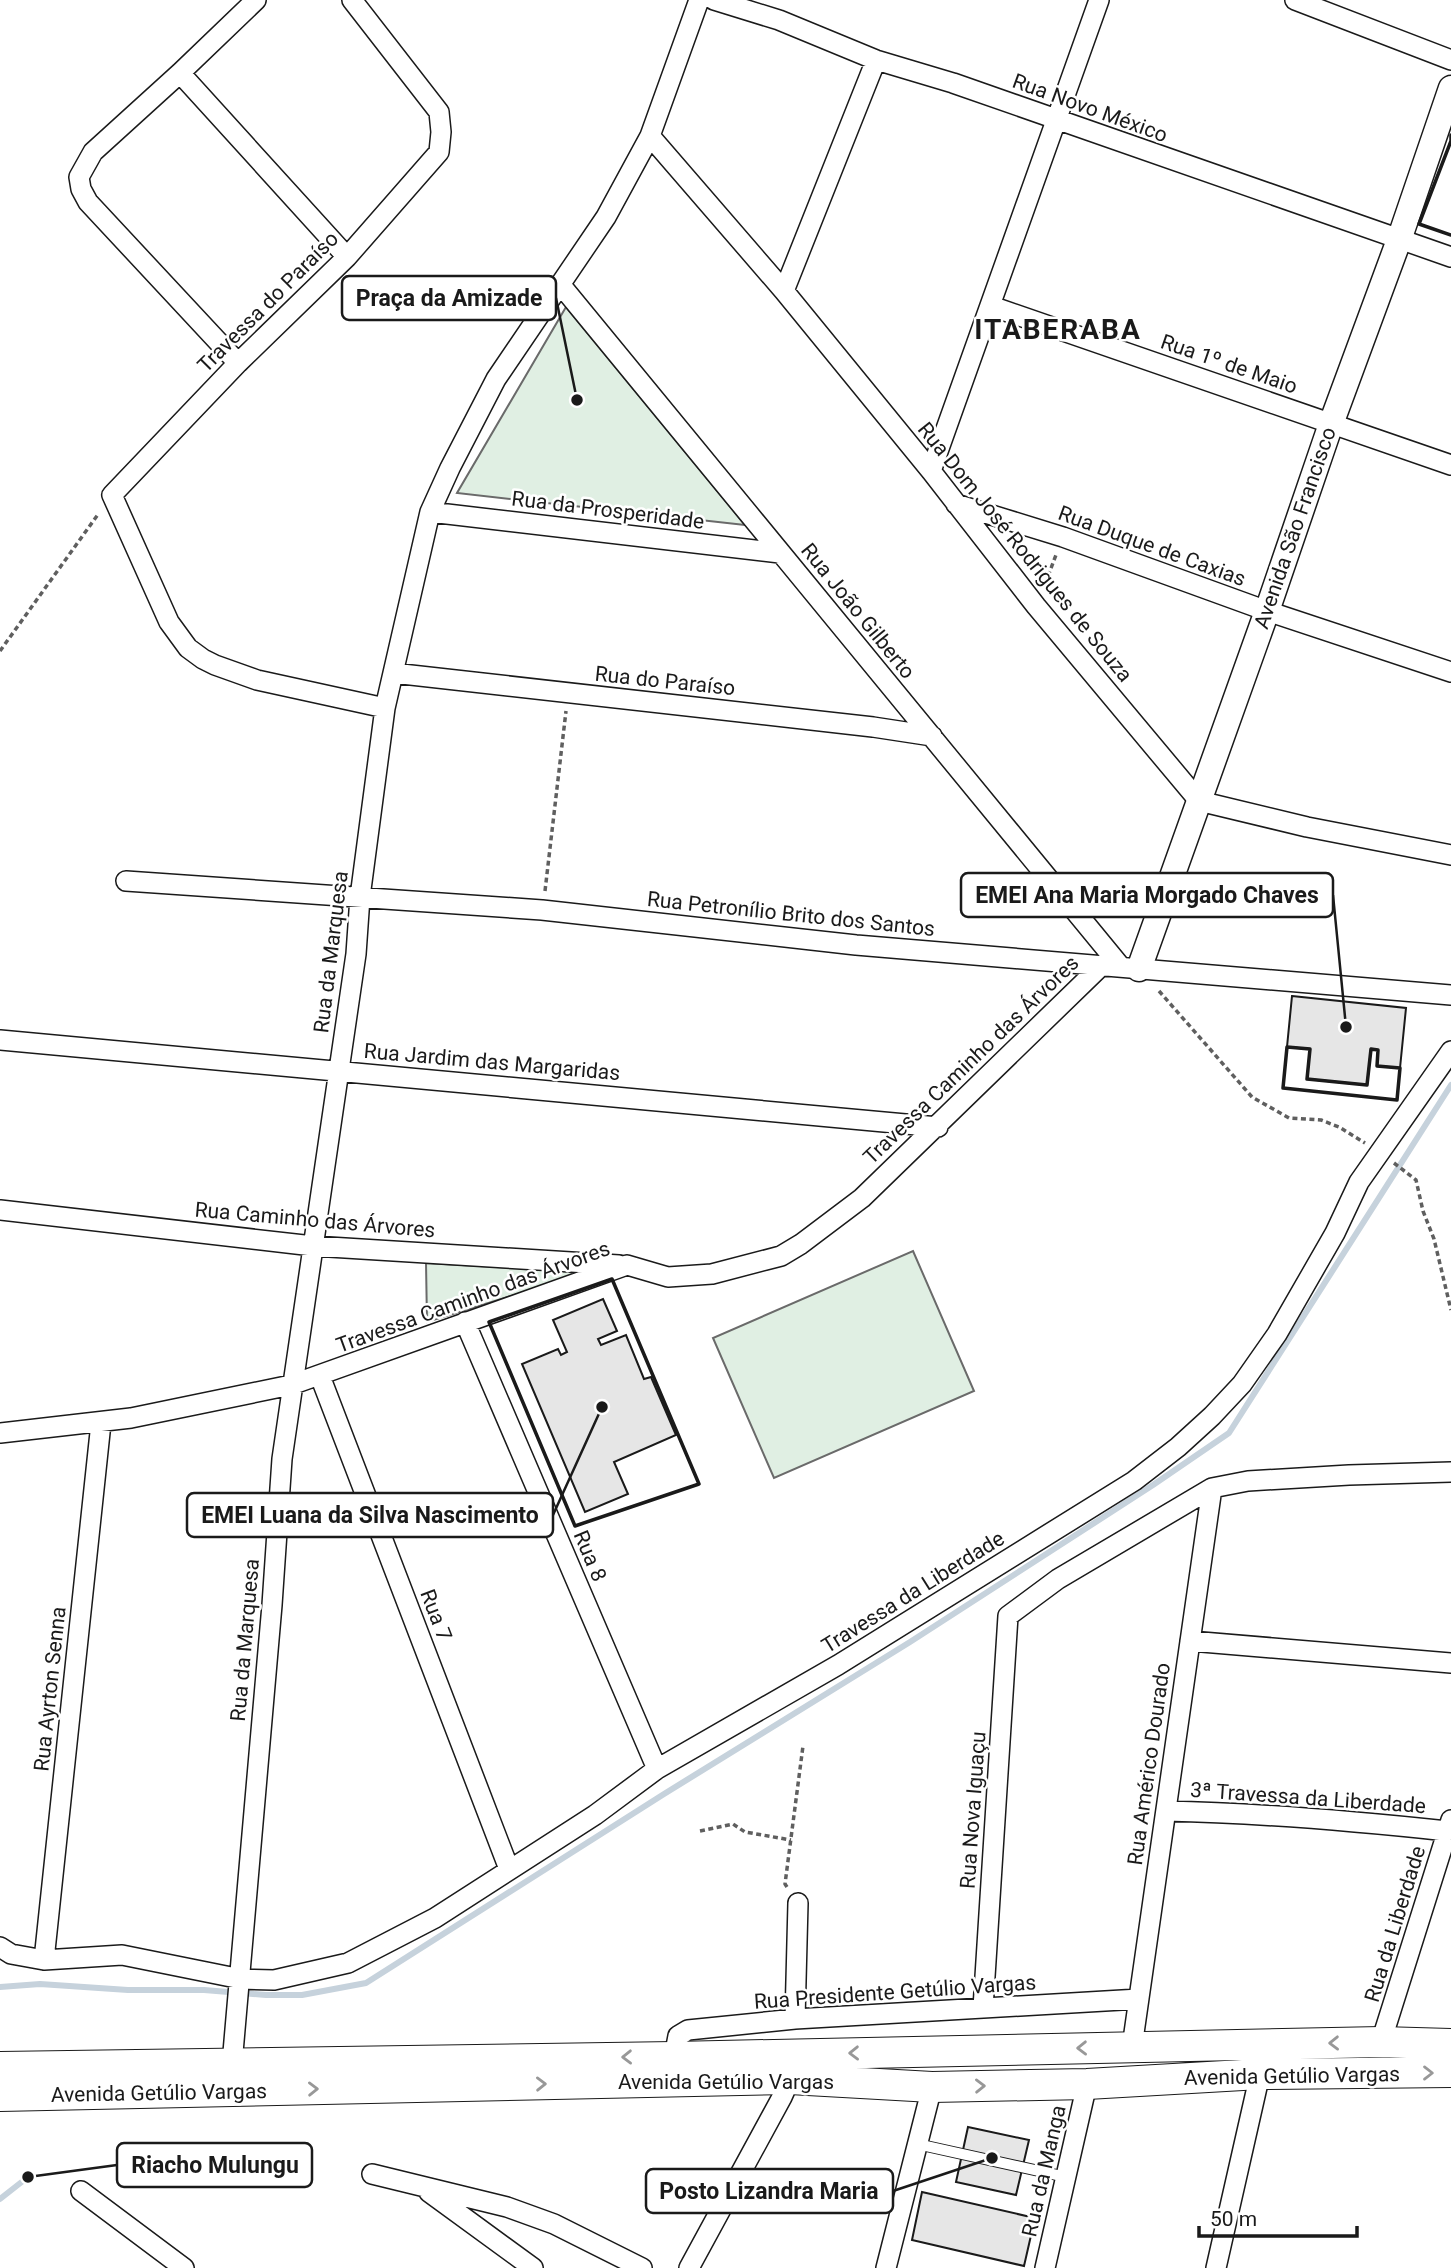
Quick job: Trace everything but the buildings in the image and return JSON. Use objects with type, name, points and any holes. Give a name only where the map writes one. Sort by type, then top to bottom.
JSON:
[{"type":"main road","name":"Avenida Getúlio Vargas","points":[[0,2067],[674,2057],[1381,2042],[1451,2044]]},
{"type":"main road","name":"Avenida Getúlio Vargas","points":[[0,2096],[790,2079],[932,2087],[1087,2084],[1260,2074],[1451,2072]]},
{"type":"street","points":[[238,363],[89,202],[81,189],[79,177],[93,152],[256,0]]},
{"type":"street","name":"Travessa do Paraíso","points":[[112,495],[238,363],[347,257],[439,152],[442,132],[439,112],[352,0]]},
{"type":"street","name":"Rua da Marquesa","points":[[232,2064],[282,1459],[340,1071],[385,708],[430,512],[496,379],[606,217],[650,136],[699,0]]},
{"type":"street","name":"Rua Novo México","points":[[714,0],[779,20],[876,60],[953,83],[1451,257]]},
{"type":"street","points":[[931,471],[1098,0]]},
{"type":"street","points":[[1295,0],[1451,60]]},
{"type":"street","points":[[784,291],[876,60]]},
{"type":"street","points":[[180,73],[347,257]]},
{"type":"street","name":"Avenida São Francisco","points":[[1121,967],[1199,801],[1451,88]]},
{"type":"street","name":"Rua Dom José Rodrigues de Souza","points":[[650,136],[784,291],[1037,606],[1199,801]]},
{"type":"street","name":"Rua João Gilberto","points":[[560,284],[1121,967]]},
{"type":"street","name":"Rua 1º de Maio","points":[[991,306],[1451,465]]},
{"type":"street","points":[[112,495],[169,622],[178,636],[202,659],[257,680],[385,708]]},
{"type":"street","name":"Rua Duque de Caxias","points":[[956,504],[1063,537],[1267,611],[1451,673]]},
{"type":"street","name":"Rua da Prosperidade","points":[[430,512],[780,553]]},
{"type":"street","name":"Rua do Paraíso","points":[[393,673],[932,736]]},
{"type":"street","points":[[1199,801],[1307,827],[1451,855]]},
{"type":"street","name":"Rua Petronílio Brito dos Santos","points":[[126,881],[542,911],[856,946],[1451,995]]},
{"type":"street","name":"Travessa Caminho das Árvores","points":[[0,1433],[101,1423],[183,1409],[291,1385],[627,1265],[668,1277],[701,1275],[752,1266],[781,1256],[862,1198],[938,1127],[1012,1051],[1121,967]]},
{"type":"street","name":"Rua Jardim das Margaridas","points":[[0,1040],[938,1127]]},
{"type":"street","name":"Travessa da Liberdade","points":[[0,1947],[11,1954],[44,1960],[122,1955],[241,1979],[274,1980],[348,1963],[435,1918],[595,1815],[657,1769],[838,1665],[1123,1488],[1178,1447],[1242,1384],[1270,1344],[1335,1233],[1359,1182],[1451,1051]]},
{"type":"street","name":"Rua Caminho das Árvores","points":[[0,1210],[313,1246],[627,1265]]},
{"type":"street","name":"Rua 8","points":[[465,1322],[657,1769]]},
{"type":"street","name":"Rua 7","points":[[320,1376],[509,1869]]},
{"type":"street","name":"Rua Ayrton Senna","points":[[44,1960],[101,1423]]},
{"type":"street","points":[[1212,1488],[1248,1481],[1451,1472]]},
{"type":"street","name":"Rua Nova Iguaçu","points":[[983,2008],[1008,1616],[1058,1579],[1212,1488]]},
{"type":"street","name":"Rua Américo Dourado","points":[[1132,2048],[1212,1488]]},
{"type":"street","points":[[1190,1641],[1451,1662]]},
{"type":"street","name":"3ª Travessa da Liberdade","points":[[1166,1811],[1449,1825]]},
{"type":"street","name":"Rua da Liberdade","points":[[1381,2042],[1449,1825]]},
{"type":"street","points":[[795,2019],[798,1903]]},
{"type":"street","name":"Rua Presidente Getúlio Vargas","points":[[674,2057],[676,2042],[682,2032],[795,2019],[1139,1998]]},
{"type":"street","points":[[1216,2268],[1260,2074]]},
{"type":"street","points":[[689,2268],[790,2079]]},
{"type":"street","name":"Rua da Manga","points":[[1045,2268],[1087,2084]]},
{"type":"street","points":[[886,2268],[932,2087]]},
{"type":"street","points":[[372,2174],[507,2207],[554,2224],[642,2268]]},
{"type":"street","points":[[420,2186],[533,2268]]},
{"type":"street","points":[[81,2191],[184,2268]]},
{"type":"lane","points":[[917,2144],[1066,2177]]},
{"type":"path","points":[[0,651],[112,495]]},
{"type":"path","points":[[1037,606],[1063,537]]},
{"type":"path","points":[[542,911],[568,693]]},
{"type":"path","points":[[1121,967],[1252,1097],[1289,1118],[1321,1120],[1339,1127],[1381,1152],[1416,1180],[1451,1310]]},
{"type":"path","points":[[798,1903],[785,1884],[803,1746]]},
{"type":"path","points":[[700,1831],[733,1824],[745,1832],[791,1840]]},
{"type":"green space","points":[[566,307],[745,525],[457,493]]},
{"type":"green space","points":[[913,1251],[974,1391],[774,1478],[713,1338]]},
{"type":"green space","points":[[426,1263],[589,1272],[427,1322]]},
{"type":"waterway","points":[[0,1987],[40,1984],[128,1990],[204,1990],[302,1995],[366,1983],[910,1642],[1229,1433],[1451,1085]]},
{"type":"waterway","points":[[0,2199],[28,2177]]},
{"type":"wall","points":[[1451,135],[1419,224],[1451,235]]},
{"type":"wall","points":[[1287,1047],[1310,1049],[1307,1079],[1367,1085],[1371,1049],[1378,1050],[1377,1066],[1400,1068],[1397,1100],[1283,1088],[1287,1047]]},
{"type":"wall","points":[[612,1279],[699,1484],[575,1526],[489,1322],[612,1279]]},
{"type":"place","name":"Praça da Amizade","points":[[577,400]]},
{"type":"place","name":"EMEI Ana Maria Morgado Chaves","points":[[1346,1027]]},
{"type":"place","name":"EMEI Luana da Silva Nascimento","points":[[602,1407]]},
{"type":"place","name":"Posto Lizandra Maria","points":[[992,2158]]},
{"type":"place","name":"Riacho Mulungu","points":[[28,2177]]},
{"type":"district","name":"ITABERABA","points":[[1058,329]]}]
